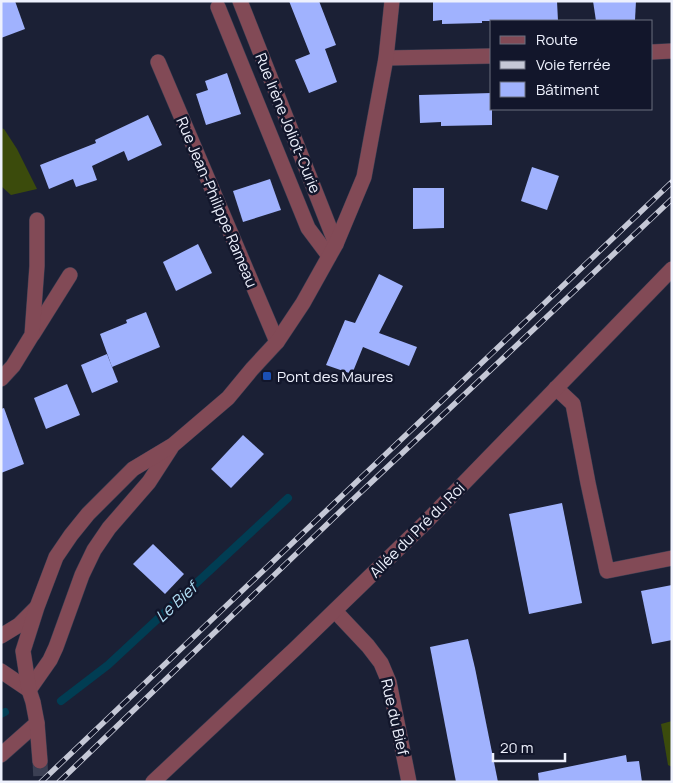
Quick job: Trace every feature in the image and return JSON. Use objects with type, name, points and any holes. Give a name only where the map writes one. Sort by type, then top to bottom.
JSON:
[{"type":"street","name":"Rue Irène Joliot-Curie","points":[[240,1],[333,250]]},
{"type":"street","points":[[40,761],[37,723],[29,690],[23,651],[56,557],[70,535],[88,514],[133,469],[173,445],[228,398],[276,342],[303,303],[333,250],[364,177],[386,58],[392,1]]},
{"type":"street","points":[[218,7],[308,228],[333,250]]},
{"type":"street","points":[[653,52],[672,51]]},
{"type":"street","points":[[386,58],[490,56]]},
{"type":"street","name":"Rue Jean-Philippe Rameau","points":[[158,62],[276,342]]},
{"type":"street","points":[[32,335],[37,266],[37,220]]},
{"type":"street","name":"Allée du Pré du Roi","points":[[153,782],[335,610],[454,494],[672,269]]},
{"type":"street","points":[[1,378],[13,366],[70,275]]},
{"type":"street","points":[[556,388],[573,404],[607,571],[672,558]]},
{"type":"street","points":[[29,690],[50,660],[82,575],[94,550],[108,528],[149,482],[173,445]]},
{"type":"street","points":[[23,651],[2,636],[19,625],[37,607]]},
{"type":"street","name":"Rue du Bief","points":[[335,610],[381,663],[388,682],[409,782]]},
{"type":"street","points":[[1,670],[29,690]]},
{"type":"street","points":[[1,755],[37,723]]},
{"type":"green space","points":[[1,128],[4,129],[17,149],[37,189],[11,195],[1,186]]},
{"type":"green space","points":[[672,721],[672,767],[668,765],[661,724]]},
{"type":"building","points":[[1,1],[15,1],[25,29],[1,38]]},
{"type":"building","points":[[289,1],[319,1],[336,45],[325,49],[337,82],[309,93],[295,60],[310,54]]},
{"type":"building","points":[[433,1],[557,1],[558,20],[490,20],[482,21],[482,23],[442,24],[442,20],[433,21]]},
{"type":"building","points":[[593,1],[636,1],[635,20],[596,20]]},
{"type":"building","points":[[227,73],[241,114],[206,125],[196,94],[208,90],[205,81]]},
{"type":"building","points":[[490,93],[492,125],[441,126],[441,122],[420,123],[419,95]]},
{"type":"building","points":[[148,115],[162,145],[128,161],[124,151],[92,166],[97,180],[76,187],[73,179],[49,189],[40,165],[96,143],[95,140]]},
{"type":"building","points":[[532,167],[559,176],[547,210],[521,201]]},
{"type":"building","points":[[270,179],[281,210],[243,222],[233,191]]},
{"type":"building","points":[[413,188],[444,188],[444,228],[413,229]]},
{"type":"building","points":[[198,244],[212,273],[176,291],[163,262]]},
{"type":"building","points":[[379,274],[403,286],[379,333],[417,347],[409,366],[363,347],[352,374],[326,365],[345,320],[355,323]]},
{"type":"building","points":[[146,312],[160,347],[112,367],[100,334],[127,323],[126,320]]},
{"type":"building","points":[[107,354],[118,382],[92,393],[81,365]]},
{"type":"building","points":[[67,384],[80,415],[46,429],[34,398]]},
{"type":"building","points":[[4,408],[24,464],[1,473],[1,409]]},
{"type":"building","points":[[243,435],[264,454],[231,488],[211,469]]},
{"type":"building","points":[[562,503],[582,603],[529,614],[509,514]]},
{"type":"building","points":[[153,544],[184,574],[165,594],[133,564]]},
{"type":"building","points":[[672,585],[672,640],[652,644],[641,591]]},
{"type":"building","points":[[468,639],[498,782],[456,782],[430,647]]},
{"type":"building","points":[[626,755],[627,762],[639,761],[642,782],[539,782],[538,773]]},
{"type":"waterway","name":"Le Bief","points":[[61,701],[108,665],[288,498]]},
{"type":"waterway","name":"Le Bief","points":[[1,714],[5,712]]},
{"type":"tunnel","points":[[40,761],[41,782]]},
{"type":"railway","points":[[41,782],[672,182]]},
{"type":"railway","points":[[59,782],[344,508],[672,199]]},
{"type":"place","name":"Pont des Maures","points":[[267,376]]}]
